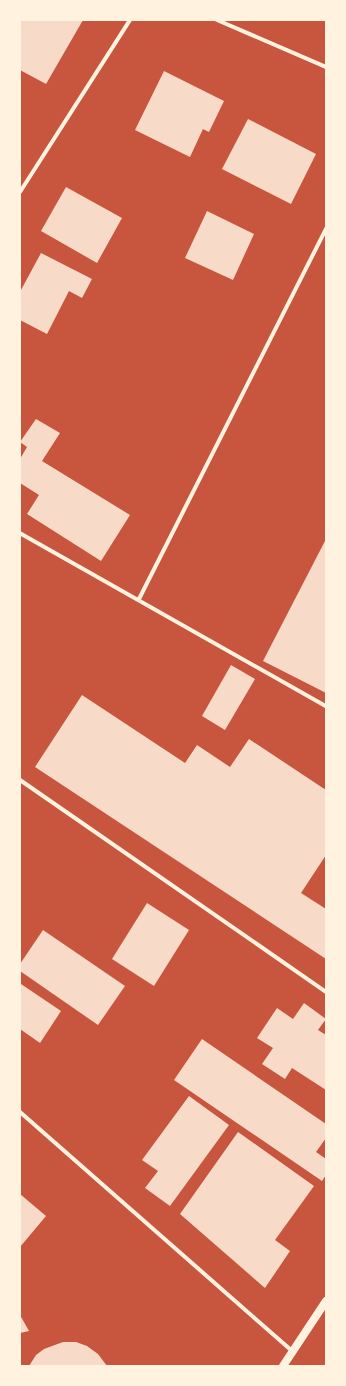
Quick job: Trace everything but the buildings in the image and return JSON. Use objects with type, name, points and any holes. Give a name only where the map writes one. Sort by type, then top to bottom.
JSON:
[{"type":"main road","points":[[282,1366],[293,1352],[326,1301]]},
{"type":"street","points":[[20,192],[130,20]]},
{"type":"street","points":[[217,20],[326,67]]},
{"type":"street","points":[[139,599],[326,228]]},
{"type":"street","points":[[20,533],[326,706]]},
{"type":"street","points":[[20,780],[326,992]]},
{"type":"street","points":[[20,1112],[293,1352]]}]
